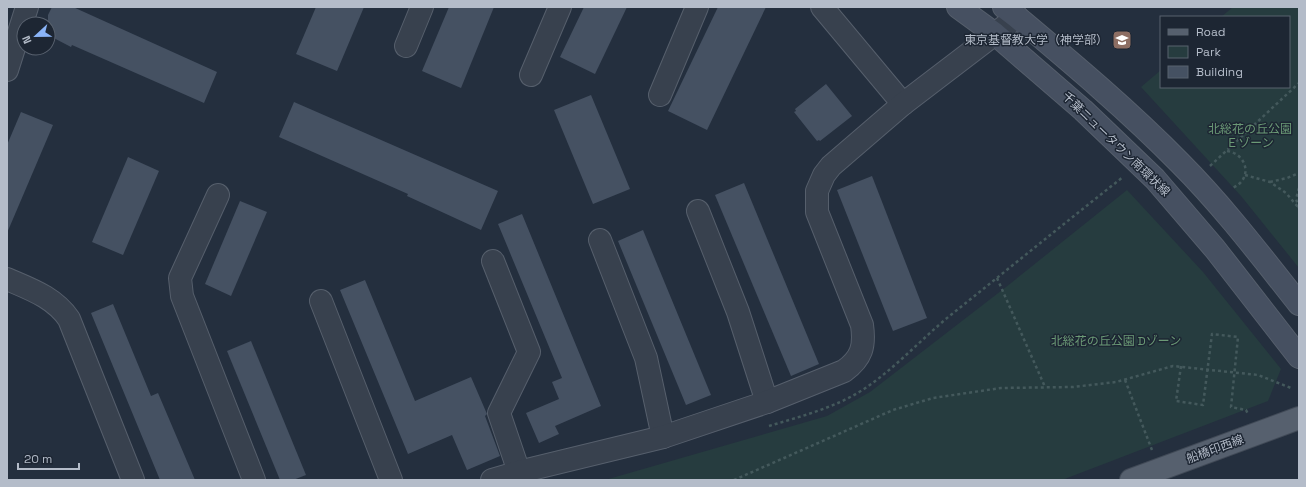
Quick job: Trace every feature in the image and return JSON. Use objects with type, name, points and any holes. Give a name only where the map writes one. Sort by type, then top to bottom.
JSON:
[{"type":"main road","name":"千葉ニュータウン南環状線","points":[[958,7],[995,34],[1083,110],[1155,179],[1215,249],[1299,357]]},
{"type":"main road","points":[[1011,12],[1104,91],[1180,163],[1242,231],[1299,304]]},
{"type":"main road","name":"船橋印西線","points":[[1131,480],[1299,418]]},
{"type":"street","points":[[7,70],[27,7]]},
{"type":"street","points":[[406,46],[422,7]]},
{"type":"street","points":[[531,75],[560,7]]},
{"type":"street","points":[[660,95],[697,7]]},
{"type":"street","points":[[822,7],[903,104]]},
{"type":"street","points":[[492,480],[663,437],[767,402],[844,371],[851,366],[864,343],[862,325],[817,212],[817,191],[824,175],[831,166],[903,104],[995,34],[1011,12]]},
{"type":"street","points":[[218,195],[180,278],[180,284],[182,296],[254,480]]},
{"type":"street","points":[[698,210],[738,312],[767,402]]},
{"type":"street","points":[[600,240],[646,358],[663,437]]},
{"type":"street","points":[[492,262],[529,352],[499,413],[519,472]]},
{"type":"street","points":[[7,279],[42,294],[64,312],[69,319],[133,480]]},
{"type":"street","points":[[320,301],[391,480]]},
{"type":"path","points":[[1207,169],[1299,83]]},
{"type":"path","points":[[1227,151],[1238,154],[1245,165],[1245,175],[1240,183],[1229,189]]},
{"type":"path","points":[[1270,182],[1287,178],[1299,173]]},
{"type":"path","points":[[1245,175],[1270,182],[1286,193],[1299,207]]},
{"type":"path","points":[[1299,188],[1296,199],[1299,207]]},
{"type":"path","points":[[997,278],[1045,387]]},
{"type":"path","points":[[1181,366],[1176,401],[1203,405],[1212,334],[1238,337],[1231,407],[1246,410],[1248,414]]},
{"type":"path","points":[[734,480],[893,410],[933,398],[1000,388],[1073,387],[1116,382],[1173,366],[1258,375],[1292,388]]},
{"type":"path","points":[[1125,380],[1153,450]]},
{"type":"green space","name":"北総花の丘公園 Ｅゾーン","points":[[1233,7],[1299,7],[1299,268],[1241,196],[1141,87],[1160,71],[1160,88],[1290,88],[1290,16],[1222,16]]},
{"type":"green space","name":"北総花の丘公園 Dゾーン","points":[[1127,190],[1203,272],[1281,369],[1268,401],[1062,480],[605,480],[827,416],[870,392],[1006,287]]},
{"type":"building","points":[[52,7],[73,7],[217,72],[204,103],[72,45],[71,47],[56,39],[56,16],[48,15]]},
{"type":"building","points":[[316,7],[364,7],[337,71],[296,54]]},
{"type":"building","points":[[449,7],[494,7],[461,88],[422,71]]},
{"type":"building","points":[[584,7],[627,7],[595,74],[560,57]]},
{"type":"building","points":[[718,7],[766,7],[707,130],[668,111]]},
{"type":"building","points":[[826,84],[852,116],[820,141],[817,141],[794,112],[796,111],[795,109]]},
{"type":"building","points":[[591,95],[630,189],[593,204],[554,110]]},
{"type":"building","points":[[294,102],[498,191],[481,230],[407,196],[408,194],[279,137]]},
{"type":"building","points":[[21,112],[53,125],[7,233],[7,145]]},
{"type":"building","points":[[128,157],[159,171],[123,255],[92,242]]},
{"type":"building","points":[[872,176],[927,318],[893,331],[837,190]]},
{"type":"building","points":[[744,183],[819,364],[791,376],[715,195]]},
{"type":"building","points":[[240,201],[267,212],[231,296],[205,284]]},
{"type":"building","points":[[522,214],[601,406],[555,426],[559,434],[539,443],[526,413],[559,399],[552,382],[562,378],[498,224]]},
{"type":"building","points":[[643,230],[711,395],[686,405],[618,241]]},
{"type":"building","points":[[365,280],[415,401],[471,377],[487,414],[485,416],[500,456],[467,470],[452,435],[408,454],[340,290]]},
{"type":"building","points":[[113,304],[151,396],[158,393],[195,480],[160,480],[91,313]]},
{"type":"building","points":[[251,341],[306,475],[293,480],[280,480],[227,351]]},
{"type":"place","name":"東京基督教大学（神学部）","points":[[1122,40]]}]
